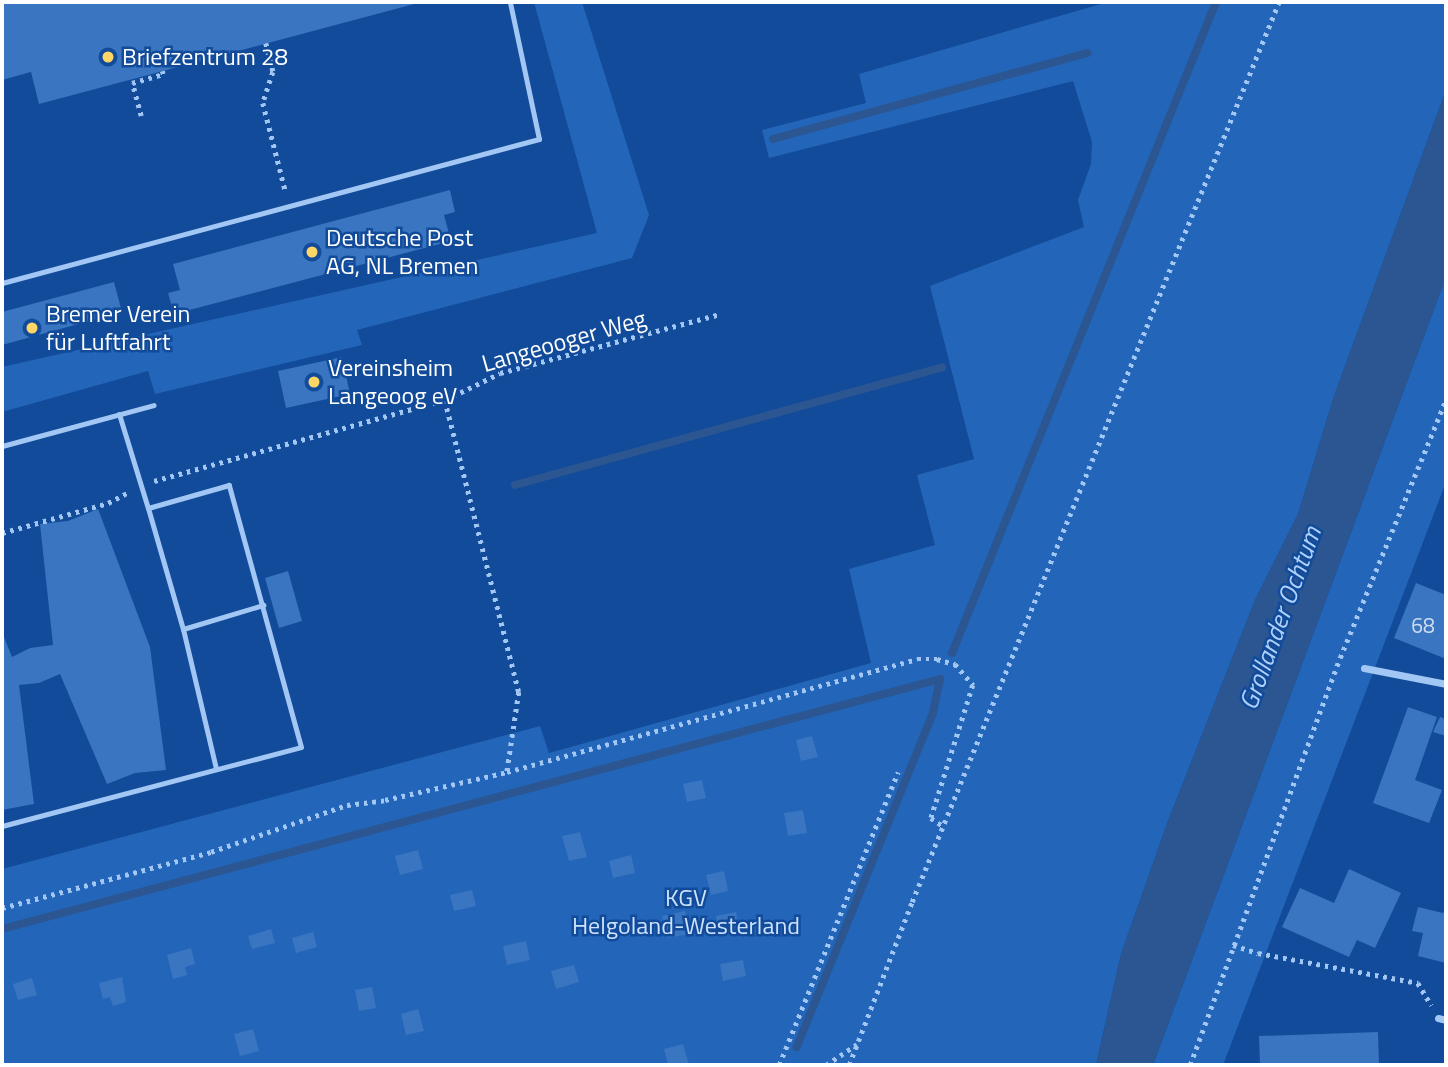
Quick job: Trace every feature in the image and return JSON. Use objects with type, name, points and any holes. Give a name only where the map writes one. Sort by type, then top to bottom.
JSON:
[{"type":"street","points":[[1364,668],[1446,684]]},
{"type":"lane","points":[[2,283],[539,139],[510,2]]},
{"type":"lane","points":[[2,446],[154,405]]},
{"type":"lane","points":[[119,414],[183,629],[216,769]]},
{"type":"lane","points":[[2,825],[301,747],[229,485],[148,508]]},
{"type":"lane","points":[[183,629],[263,605]]},
{"type":"path","points":[[849,1065],[943,826],[1279,2]]},
{"type":"path","points":[[266,43],[272,72],[263,103],[289,205]]},
{"type":"path","points":[[141,116],[132,83],[163,74],[162,71]]},
{"type":"path","name":"Langeooger Weg","points":[[2,533],[108,503],[140,485],[445,400],[500,373],[716,315]]},
{"type":"path","points":[[1190,1065],[1340,658],[1446,399]]},
{"type":"path","points":[[445,400],[519,692],[507,772]]},
{"type":"path","points":[[2,908],[211,852],[346,805],[385,800],[507,772],[917,659],[937,659],[955,664],[973,685],[932,818],[943,826]]},
{"type":"path","points":[[779,1065],[898,772]]},
{"type":"path","points":[[1233,944],[1258,953],[1418,984],[1442,1019]]},
{"type":"path","points":[[826,1065],[858,1044]]},
{"type":"green space","points":[[534,2],[582,2],[649,215],[632,258],[357,330],[362,345],[155,394],[148,371],[2,412],[2,367],[597,233]]},
{"type":"green space","name":"KGV Helgoland-Westerland","points":[[1108,2],[1446,2],[1446,90],[1334,396],[1298,514],[1255,600],[1168,821],[1121,954],[1096,1065],[2,1065],[2,869],[540,726],[549,753],[871,663],[849,569],[935,545],[917,475],[974,459],[930,286],[1084,227],[1078,200],[1091,164],[1092,142],[1073,81],[769,158],[762,130],[866,103],[859,74]]},
{"type":"green space","points":[[1446,277],[1446,482],[1223,1065],[1153,1065]]},
{"type":"water","name":"Grollander Ochtum","points":[[1446,90],[1446,277],[1153,1065],[1096,1065],[1121,954],[1168,821],[1255,600],[1298,514],[1334,396]]},
{"type":"building","name":"Briefzentrum 28","points":[[2,2],[418,3],[39,104],[31,72],[2,80]]},
{"type":"building","name":"Deutsche Post AG, NL Bremen","points":[[450,190],[455,212],[444,215],[451,241],[174,314],[168,293],[180,290],[173,264]]},
{"type":"building","name":"Bremer Verein für Luftfahrt","points":[[114,282],[122,312],[2,345],[2,312]]},
{"type":"building","name":"Vereinsheim Langeoog eV","points":[[342,357],[350,394],[286,408],[278,371]]},
{"type":"building","points":[[98,509],[150,647],[166,770],[135,773],[107,784],[60,674],[39,683],[19,685],[34,804],[2,810],[2,632],[12,657],[30,648],[53,645],[40,524],[68,521]]},
{"type":"building","points":[[288,571],[302,621],[279,628],[265,578]]},
{"type":"building","points":[[1416,583],[1446,595],[1446,659],[1394,638]]},
{"type":"building","points":[[1408,707],[1437,717],[1415,780],[1442,790],[1429,823],[1373,803]]},
{"type":"building","points":[[1440,717],[1446,719],[1446,736],[1433,732]]},
{"type":"building","points":[[812,736],[818,757],[801,761],[796,740]]},
{"type":"building","points":[[702,780],[706,798],[687,802],[683,784]]},
{"type":"building","points":[[803,810],[807,833],[788,836],[784,813]]},
{"type":"building","points":[[580,832],[587,857],[569,861],[562,836]]},
{"type":"building","points":[[418,850],[423,869],[400,875],[395,856]]},
{"type":"building","points":[[631,855],[635,873],[613,878],[609,861]]},
{"type":"building","points":[[1349,869],[1401,893],[1375,948],[1357,940],[1349,957],[1282,927],[1300,888],[1334,903]]},
{"type":"building","points":[[724,871],[728,891],[711,895],[706,875]]},
{"type":"building","points":[[472,890],[476,906],[454,911],[450,895]]},
{"type":"building","points":[[1446,906],[1446,963],[1418,956],[1423,933],[1412,931],[1418,907],[1443,913]]},
{"type":"building","points":[[685,911],[690,934],[667,938],[662,916]]},
{"type":"building","points":[[736,912],[740,931],[721,936],[716,916]]},
{"type":"building","points":[[271,929],[275,943],[252,949],[248,936]]},
{"type":"building","points":[[313,932],[317,947],[296,953],[292,938]]},
{"type":"building","points":[[526,941],[530,960],[507,965],[503,946]]},
{"type":"building","points":[[191,948],[195,964],[185,967],[187,975],[173,979],[167,955]]},
{"type":"building","points":[[743,960],[746,976],[723,981],[720,964]]},
{"type":"building","points":[[574,965],[579,982],[556,989],[551,971]]},
{"type":"building","points":[[122,977],[126,1002],[113,1006],[110,997],[103,999],[99,983]]},
{"type":"building","points":[[32,978],[37,995],[18,1000],[13,984]]},
{"type":"building","points":[[372,987],[376,1008],[359,1011],[355,990]]},
{"type":"building","points":[[418,1009],[424,1031],[406,1035],[401,1014]]},
{"type":"building","points":[[253,1029],[259,1051],[240,1056],[234,1034]]},
{"type":"building","points":[[1378,1032],[1379,1065],[1260,1065],[1259,1036]]},
{"type":"building","points":[[683,1044],[689,1065],[668,1065],[664,1049]]},
{"type":"waterway","points":[[952,653],[1216,2]]},
{"type":"waterway","points":[[773,139],[1087,53]]},
{"type":"waterway","points":[[515,485],[942,367]]},
{"type":"waterway","points":[[2,929],[940,679],[933,713],[797,1047]]},
{"type":"place","name":"Briefzentrum 28","points":[[108,57]]},
{"type":"place","name":"Deutsche Post AG, NL Bremen","points":[[312,252]]},
{"type":"place","name":"Bremer Verein für Luftfahrt","points":[[32,328]]},
{"type":"place","name":"Vereinsheim Langeoog eV","points":[[314,382]]}]
